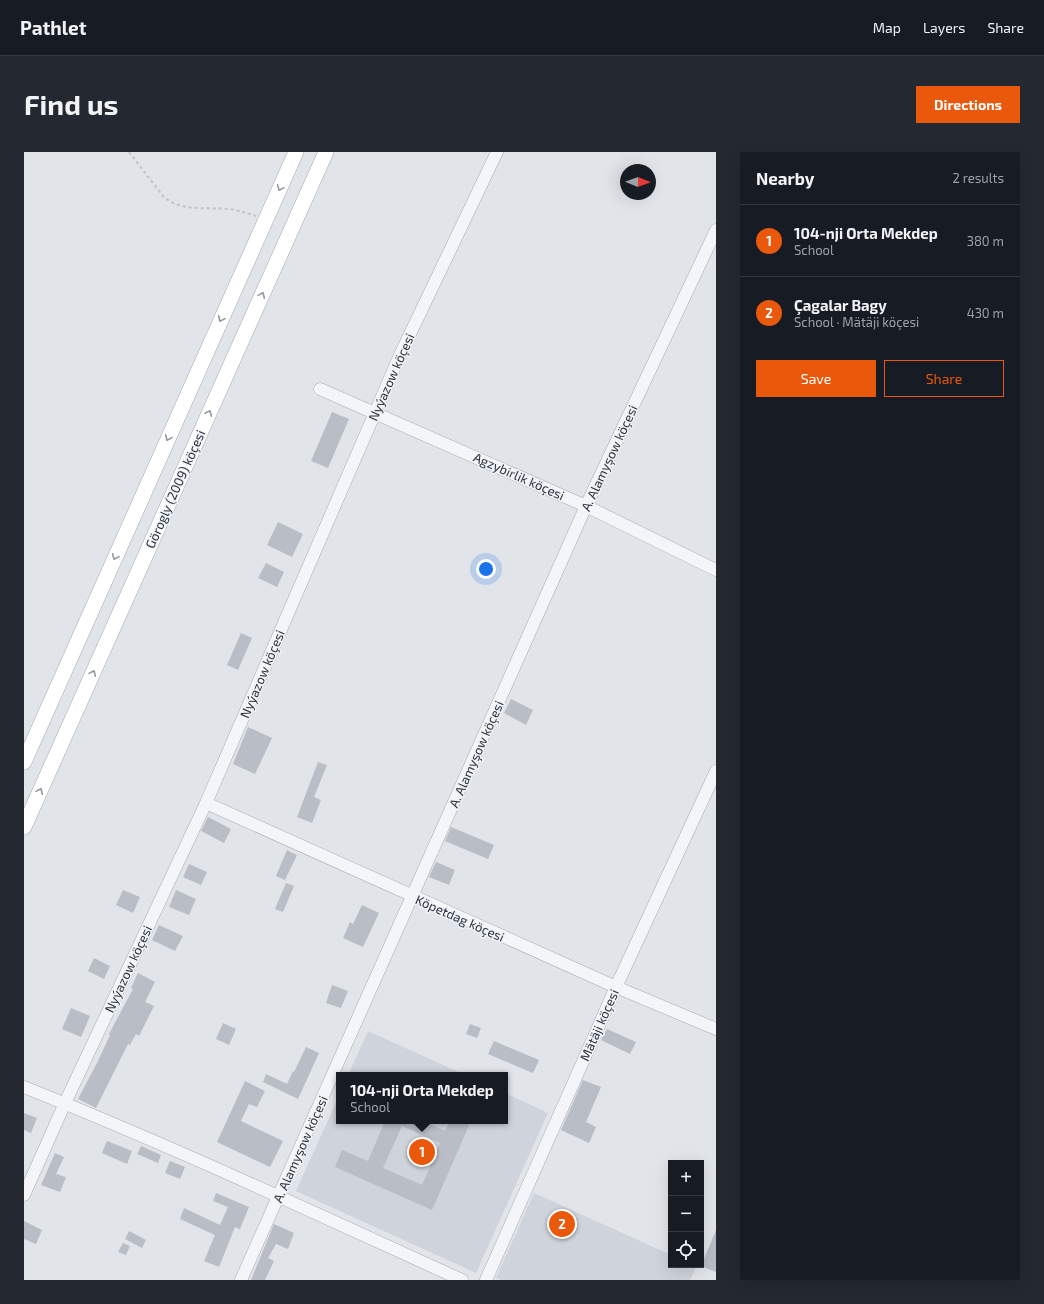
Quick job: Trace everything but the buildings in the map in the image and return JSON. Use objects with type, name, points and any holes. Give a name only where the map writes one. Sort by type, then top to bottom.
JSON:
[{"type":"main road","name":"Görogly (2009) köçesi","points":[[24,762],[296,152]]},
{"type":"main road","name":"Görogly (2009) köçesi","points":[[24,827],[326,152]]},
{"type":"street","name":"Nyýazow köçesi","points":[[24,1195],[65,1103],[206,803],[374,412],[497,152]]},
{"type":"street","name":"A. Alamyşow köçesi","points":[[241,1280],[586,506],[716,230]]},
{"type":"street","name":"Agzybirlik köçesi","points":[[320,389],[586,506],[716,570]]},
{"type":"street","name":"Mätäji köçesi","points":[[486,1280],[616,987],[716,771]]},
{"type":"street","name":"Köpetdag köçesi","points":[[206,803],[616,987],[716,1029]]},
{"type":"street","points":[[24,1087],[65,1103],[279,1197],[462,1280]]},
{"type":"path","points":[[129,152],[169,202],[183,207],[242,211],[266,219]]},
{"type":"shaded area","points":[[368,1031],[458,1072],[349,1072]]},
{"type":"shaded area","points":[[508,1094],[548,1113],[476,1273],[296,1191],[336,1103],[336,1124],[508,1124]]},
{"type":"shaded area","points":[[534,1193],[668,1254],[668,1268],[696,1268],[690,1280],[502,1280],[496,1278]]},
{"type":"place","name":"104-nji Orta Mekdep","points":[[422,1152]]},
{"type":"place","name":"Çagalar Bagy","points":[[562,1224]]}]
